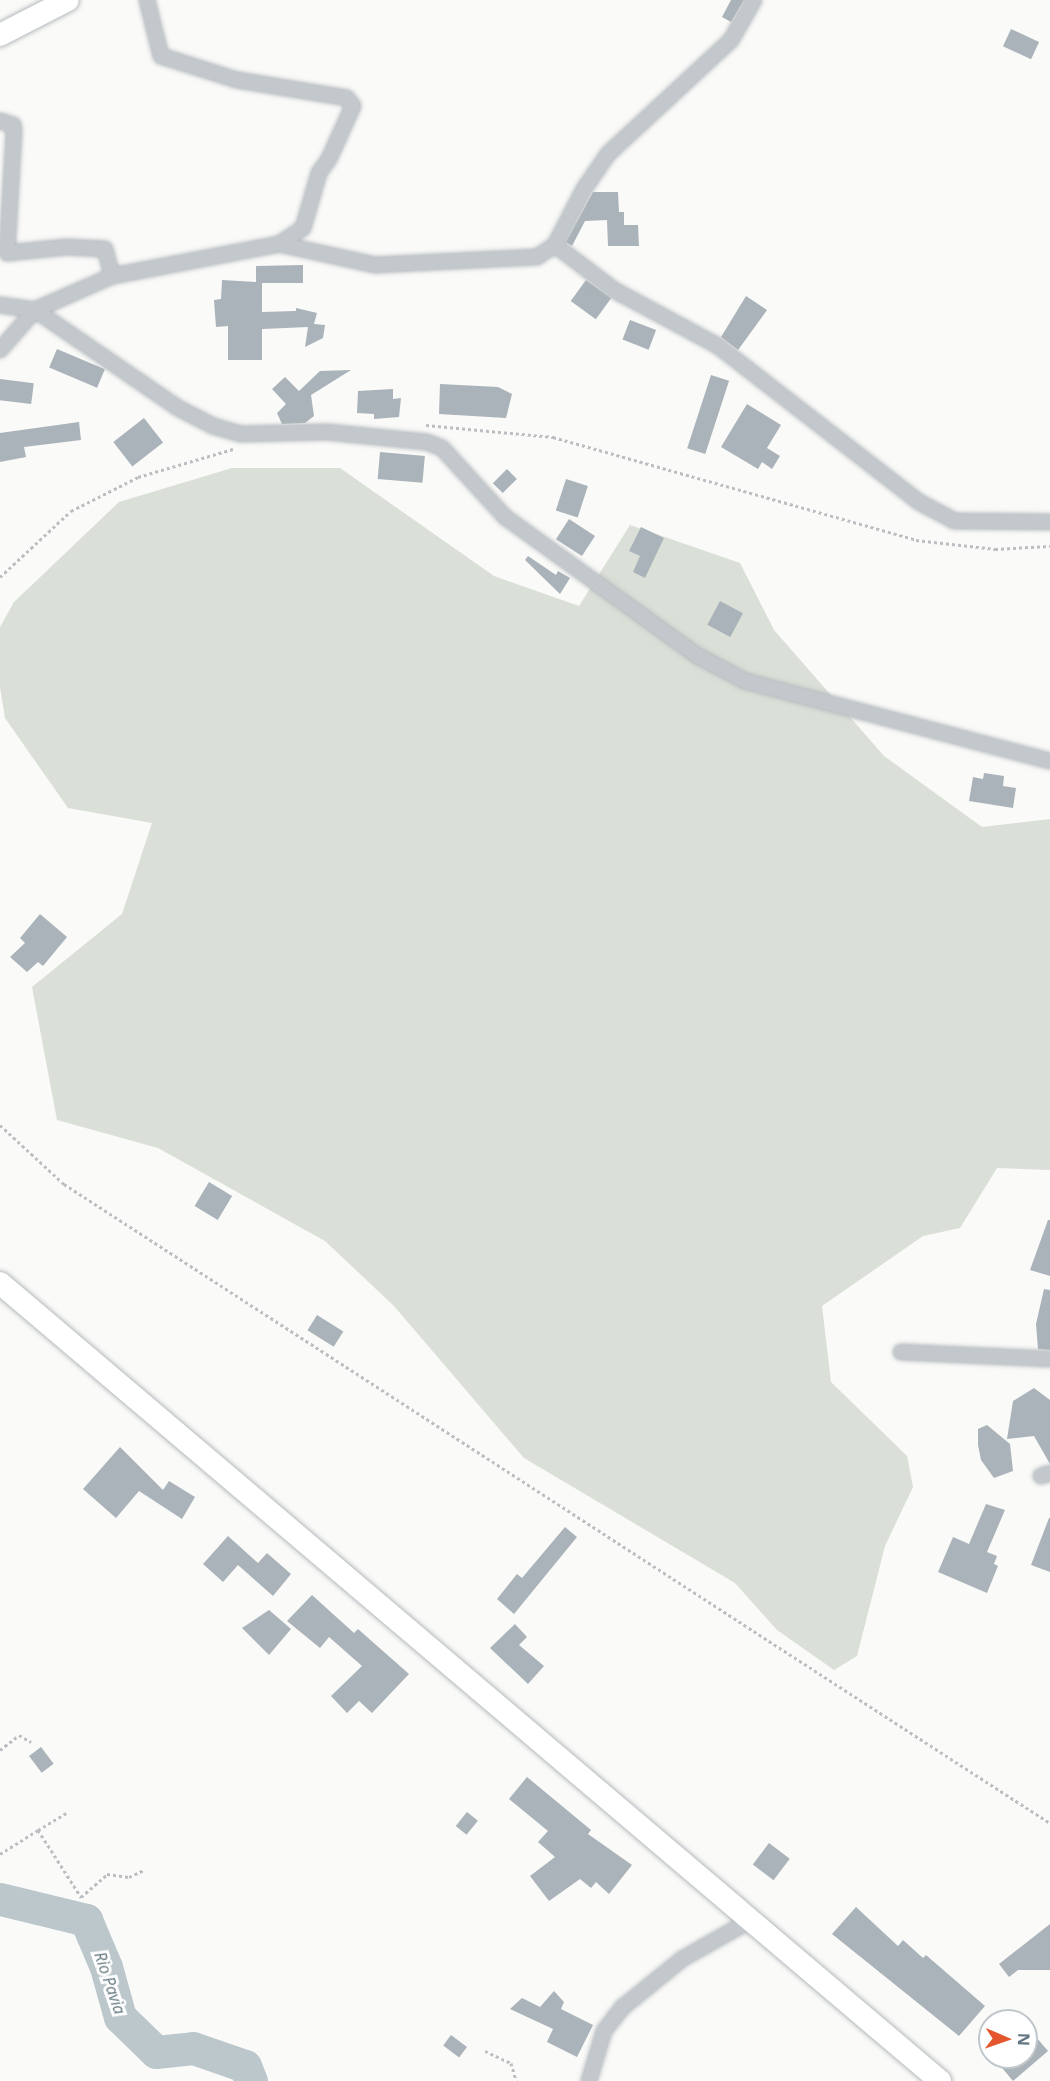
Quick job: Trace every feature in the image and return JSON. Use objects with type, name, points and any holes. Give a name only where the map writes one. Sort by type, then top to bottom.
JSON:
[{"type":"main road","points":[[0,35],[68,0]]},
{"type":"main road","points":[[0,1283],[940,2081]]},
{"type":"street","points":[[0,350],[36,310],[112,276],[279,244],[303,228],[319,172],[329,159],[353,106],[347,98],[237,80],[161,56],[147,0]]},
{"type":"street","points":[[279,244],[375,265],[537,257],[555,245],[584,189],[608,154],[731,40],[754,0]]},
{"type":"street","points":[[0,121],[13,125],[14,132],[7,253],[67,247],[105,249],[112,276]]},
{"type":"street","points":[[555,245],[614,290],[718,346],[919,502],[954,521],[1050,522]]},
{"type":"street","points":[[0,305],[36,310],[178,408],[213,426],[241,434],[327,432],[427,442],[442,448],[505,517],[698,656],[745,681],[1050,761]]},
{"type":"street","points":[[901,1352],[1050,1359]]},
{"type":"street","points":[[589,2081],[603,2031],[623,2007],[682,1959],[751,1920]]},
{"type":"path","points":[[417,426],[439,424],[553,437],[916,540],[995,549],[1050,546]]},
{"type":"path","points":[[0,577],[71,511],[138,477],[235,448]]},
{"type":"path","points":[[0,1125],[64,1184],[1050,1823]]},
{"type":"path","points":[[0,1750],[19,1735],[31,1742]]},
{"type":"path","points":[[0,1854],[69,1812]]},
{"type":"path","points":[[38,1830],[81,1897],[107,1874],[129,1877],[144,1870]]},
{"type":"path","points":[[485,2051],[511,2063],[516,2081]]},
{"type":"shaded area","points":[[232,468],[340,468],[494,576],[579,606],[630,525],[740,563],[774,630],[884,756],[982,827],[1050,819],[1050,1170],[997,1168],[960,1228],[923,1236],[822,1306],[831,1382],[907,1456],[913,1487],[885,1546],[857,1656],[834,1670],[777,1630],[735,1583],[524,1458],[394,1306],[325,1241],[158,1148],[57,1120],[32,987],[122,914],[152,823],[68,808],[5,718],[0,687],[0,627],[14,602],[119,502]]},
{"type":"building","points":[[731,0],[744,0],[731,22],[722,17]]},
{"type":"building","points":[[1011,29],[1039,42],[1031,59],[1003,46]]},
{"type":"building","points":[[593,192],[618,192],[619,212],[624,212],[624,225],[638,225],[639,246],[608,246],[607,220],[585,221],[572,246],[566,242]]},
{"type":"building","points":[[303,265],[303,283],[262,283],[262,312],[296,311],[296,308],[317,313],[314,324],[325,325],[323,338],[305,347],[308,327],[262,329],[262,360],[228,360],[228,326],[216,327],[214,300],[221,299],[222,280],[256,282],[256,266]]},
{"type":"building","points":[[586,280],[611,298],[596,319],[571,301]]},
{"type":"building","points":[[746,296],[767,310],[738,350],[721,337]]},
{"type":"building","points":[[630,320],[656,330],[649,350],[622,340]]},
{"type":"building","points":[[57,349],[105,369],[97,388],[49,367]]},
{"type":"building","points":[[351,370],[311,395],[314,416],[305,423],[282,424],[277,413],[286,404],[272,389],[285,377],[299,391],[320,371]]},
{"type":"building","points":[[711,375],[729,381],[705,454],[687,448]]},
{"type":"building","points":[[0,379],[34,383],[31,404],[0,400]]},
{"type":"building","points":[[440,384],[498,387],[512,394],[506,418],[439,414]]},
{"type":"building","points":[[393,389],[393,399],[401,398],[399,417],[374,419],[374,414],[357,413],[358,391]]},
{"type":"building","points":[[747,404],[781,425],[767,448],[780,456],[772,469],[762,462],[758,469],[721,447]]},
{"type":"building","points":[[144,418],[163,442],[132,466],[113,442]]},
{"type":"building","points":[[79,422],[81,440],[24,447],[26,457],[0,462],[0,433]]},
{"type":"building","points":[[380,452],[425,456],[422,483],[378,479]]},
{"type":"building","points":[[507,469],[517,479],[503,493],[493,483]]},
{"type":"building","points":[[566,479],[588,486],[578,517],[556,510]]},
{"type":"building","points":[[569,519],[595,536],[582,556],[556,539]]},
{"type":"building","points":[[641,527],[664,538],[645,578],[633,572],[640,556],[629,551]]},
{"type":"building","points":[[528,556],[556,575],[558,571],[570,578],[560,594],[525,560]]},
{"type":"building","points":[[720,601],[743,613],[730,637],[707,625]]},
{"type":"building","points":[[984,773],[1004,776],[1003,786],[1016,788],[1013,808],[969,801],[973,777],[983,779]]},
{"type":"building","points":[[40,914],[67,937],[43,966],[38,962],[27,972],[10,957],[25,943],[20,938]]},
{"type":"building","points":[[209,1182],[232,1196],[218,1220],[195,1206]]},
{"type":"building","points":[[1048,1220],[1050,1220],[1050,1276],[1030,1270]]},
{"type":"building","points":[[1044,1289],[1050,1290],[1050,1350],[1038,1349],[1036,1324]]},
{"type":"building","points":[[317,1315],[343,1331],[334,1347],[307,1330]]},
{"type":"building","points":[[1034,1388],[1050,1400],[1050,1464],[1034,1436],[1007,1439],[1013,1401]]},
{"type":"building","points":[[987,1425],[1010,1444],[1013,1471],[994,1478],[981,1460],[978,1445],[978,1429]]},
{"type":"building","points":[[120,1447],[163,1490],[169,1481],[195,1497],[182,1519],[139,1491],[116,1518],[83,1489]]},
{"type":"building","points":[[986,1504],[1005,1510],[987,1552],[997,1556],[994,1564],[998,1566],[987,1593],[938,1572],[953,1537],[969,1544]]},
{"type":"building","points":[[1050,1518],[1050,1572],[1031,1565]]},
{"type":"building","points":[[565,1527],[577,1537],[514,1614],[497,1599],[517,1574],[522,1578]]},
{"type":"building","points":[[228,1536],[258,1563],[267,1553],[291,1574],[273,1596],[238,1565],[223,1582],[203,1564]]},
{"type":"building","points":[[312,1595],[354,1633],[358,1629],[409,1674],[372,1713],[359,1701],[347,1713],[331,1696],[362,1666],[329,1637],[320,1648],[287,1621]]},
{"type":"building","points":[[269,1610],[291,1629],[269,1655],[242,1628]]},
{"type":"building","points":[[515,1624],[527,1637],[519,1645],[544,1666],[528,1684],[490,1648]]},
{"type":"building","points":[[41,1747],[54,1764],[42,1773],[29,1756]]},
{"type":"building","points":[[527,1777],[591,1830],[588,1834],[632,1865],[609,1894],[596,1882],[591,1888],[580,1879],[549,1901],[530,1876],[555,1857],[538,1842],[548,1831],[509,1799]]},
{"type":"building","points":[[467,1812],[478,1821],[467,1835],[456,1826]]},
{"type":"building","points":[[769,1843],[790,1859],[774,1880],[753,1865]]},
{"type":"building","points":[[856,1907],[898,1946],[903,1940],[923,1958],[926,1955],[985,2006],[978,2009],[978,2014],[959,2036],[832,1934]]},
{"type":"building","points":[[1050,1924],[1050,1970],[1018,1970],[1009,1977],[999,1964]]},
{"type":"building","points":[[554,1991],[564,2002],[561,2009],[593,2025],[577,2057],[547,2042],[553,2029],[510,2009],[522,1998],[540,2007]]},
{"type":"building","points":[[451,2035],[467,2047],[459,2057],[443,2045]]},
{"type":"building","points":[[1038,2039],[1048,2051],[1038,2060]]},
{"type":"building","points":[[1003,2069],[1027,2069],[1013,2081]]},
{"type":"waterway","name":"Rio Pavia","points":[[0,1899],[86,1920],[106,1967],[120,2017],[156,2052],[193,2048],[245,2066],[251,2081]]}]
